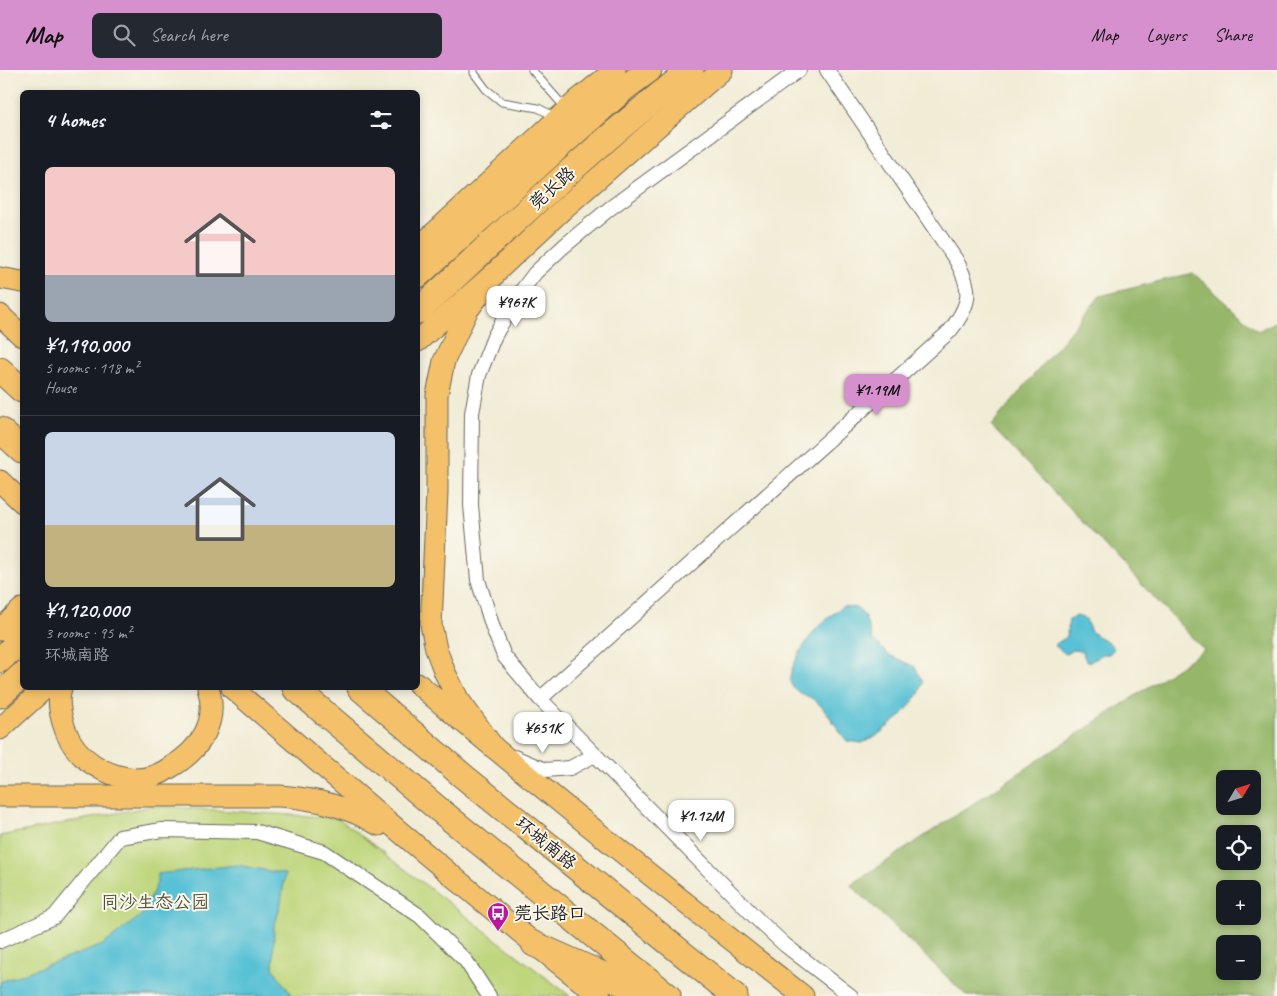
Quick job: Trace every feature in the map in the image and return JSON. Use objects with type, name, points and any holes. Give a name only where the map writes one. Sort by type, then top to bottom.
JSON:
[{"type":"highway","name":"莞长路","points":[[420,273],[563,142],[626,87],[649,70]]},
{"type":"highway","name":"莞长路","points":[[420,309],[641,108],[691,70]]},
{"type":"highway","points":[[0,370],[20,388]]},
{"type":"highway","points":[[0,430],[20,448]]},
{"type":"highway","points":[[0,660],[20,641]]},
{"type":"highway","points":[[0,696],[20,676]]},
{"type":"highway","points":[[297,690],[437,808],[668,996]]},
{"type":"highway","name":"环城南路","points":[[362,690],[463,776],[735,996]]},
{"type":"highway","points":[[534,944],[651,996]]},
{"type":"main road","points":[[420,246],[578,100],[614,70]]},
{"type":"main road","points":[[420,339],[564,208],[722,70]]},
{"type":"main road","points":[[420,237],[448,221]]},
{"type":"main road","points":[[494,748],[458,699],[436,649],[431,625],[436,492],[437,395],[444,361],[467,311],[498,270]]},
{"type":"main road","points":[[0,278],[20,282]]},
{"type":"main road","points":[[0,315],[20,334]]},
{"type":"main road","points":[[0,481],[20,501]]},
{"type":"main road","points":[[0,492],[20,502]]},
{"type":"main road","points":[[0,621],[20,609]]},
{"type":"main road","points":[[0,630],[20,610]]},
{"type":"main road","points":[[420,686],[686,904],[803,996]]},
{"type":"main road","points":[[0,729],[43,690]]},
{"type":"main road","points":[[61,690],[62,720],[68,736],[78,751],[91,764],[105,772],[137,779],[165,772],[194,751],[202,740],[208,725],[211,709],[208,690]]},
{"type":"main road","points":[[234,690],[410,841],[600,996]]},
{"type":"main road","points":[[0,796],[270,796],[310,798],[339,806],[370,819],[410,841]]},
{"type":"street","points":[[799,70],[609,209],[535,273],[514,301],[494,337],[479,376],[472,413],[471,505],[478,580],[504,656],[540,699],[758,920],[785,945],[851,996]]},
{"type":"street","points":[[540,699],[950,331],[964,313],[968,292],[964,274],[827,70]]},
{"type":"street","points":[[494,748],[545,770],[570,768],[595,755]]},
{"type":"street","points":[[0,941],[54,917],[120,837],[162,830],[257,832],[324,852],[420,916],[466,961],[489,996]]},
{"type":"lane","points":[[474,70],[474,73],[486,89],[502,102],[538,108],[548,113],[552,119],[547,129]]},
{"type":"lane","points":[[532,70],[560,102],[568,104],[578,100]]},
{"type":"green space","points":[[1193,273],[1258,331],[1277,321],[1277,996],[967,996],[851,885],[1204,650],[991,426],[1100,296]]},
{"type":"green space","name":"同沙生态公园","points":[[152,806],[338,818],[570,996],[0,996],[0,836]]},
{"type":"water","points":[[843,606],[856,608],[864,615],[873,640],[889,655],[915,667],[923,682],[919,694],[901,716],[875,737],[862,743],[847,741],[823,708],[813,699],[795,689],[791,684],[790,678],[794,664],[812,634]]},
{"type":"water","points":[[1077,616],[1086,619],[1091,631],[1112,645],[1114,649],[1109,654],[1103,654],[1090,662],[1086,661],[1082,651],[1072,650],[1066,654],[1054,645],[1066,637],[1069,620]]},
{"type":"water","points":[[237,865],[285,874],[281,903],[274,928],[273,968],[292,996],[0,996],[0,982],[103,945],[143,914],[157,883],[157,874]]},
{"type":"place","name":"莞长路口","points":[[498,932]]}]
